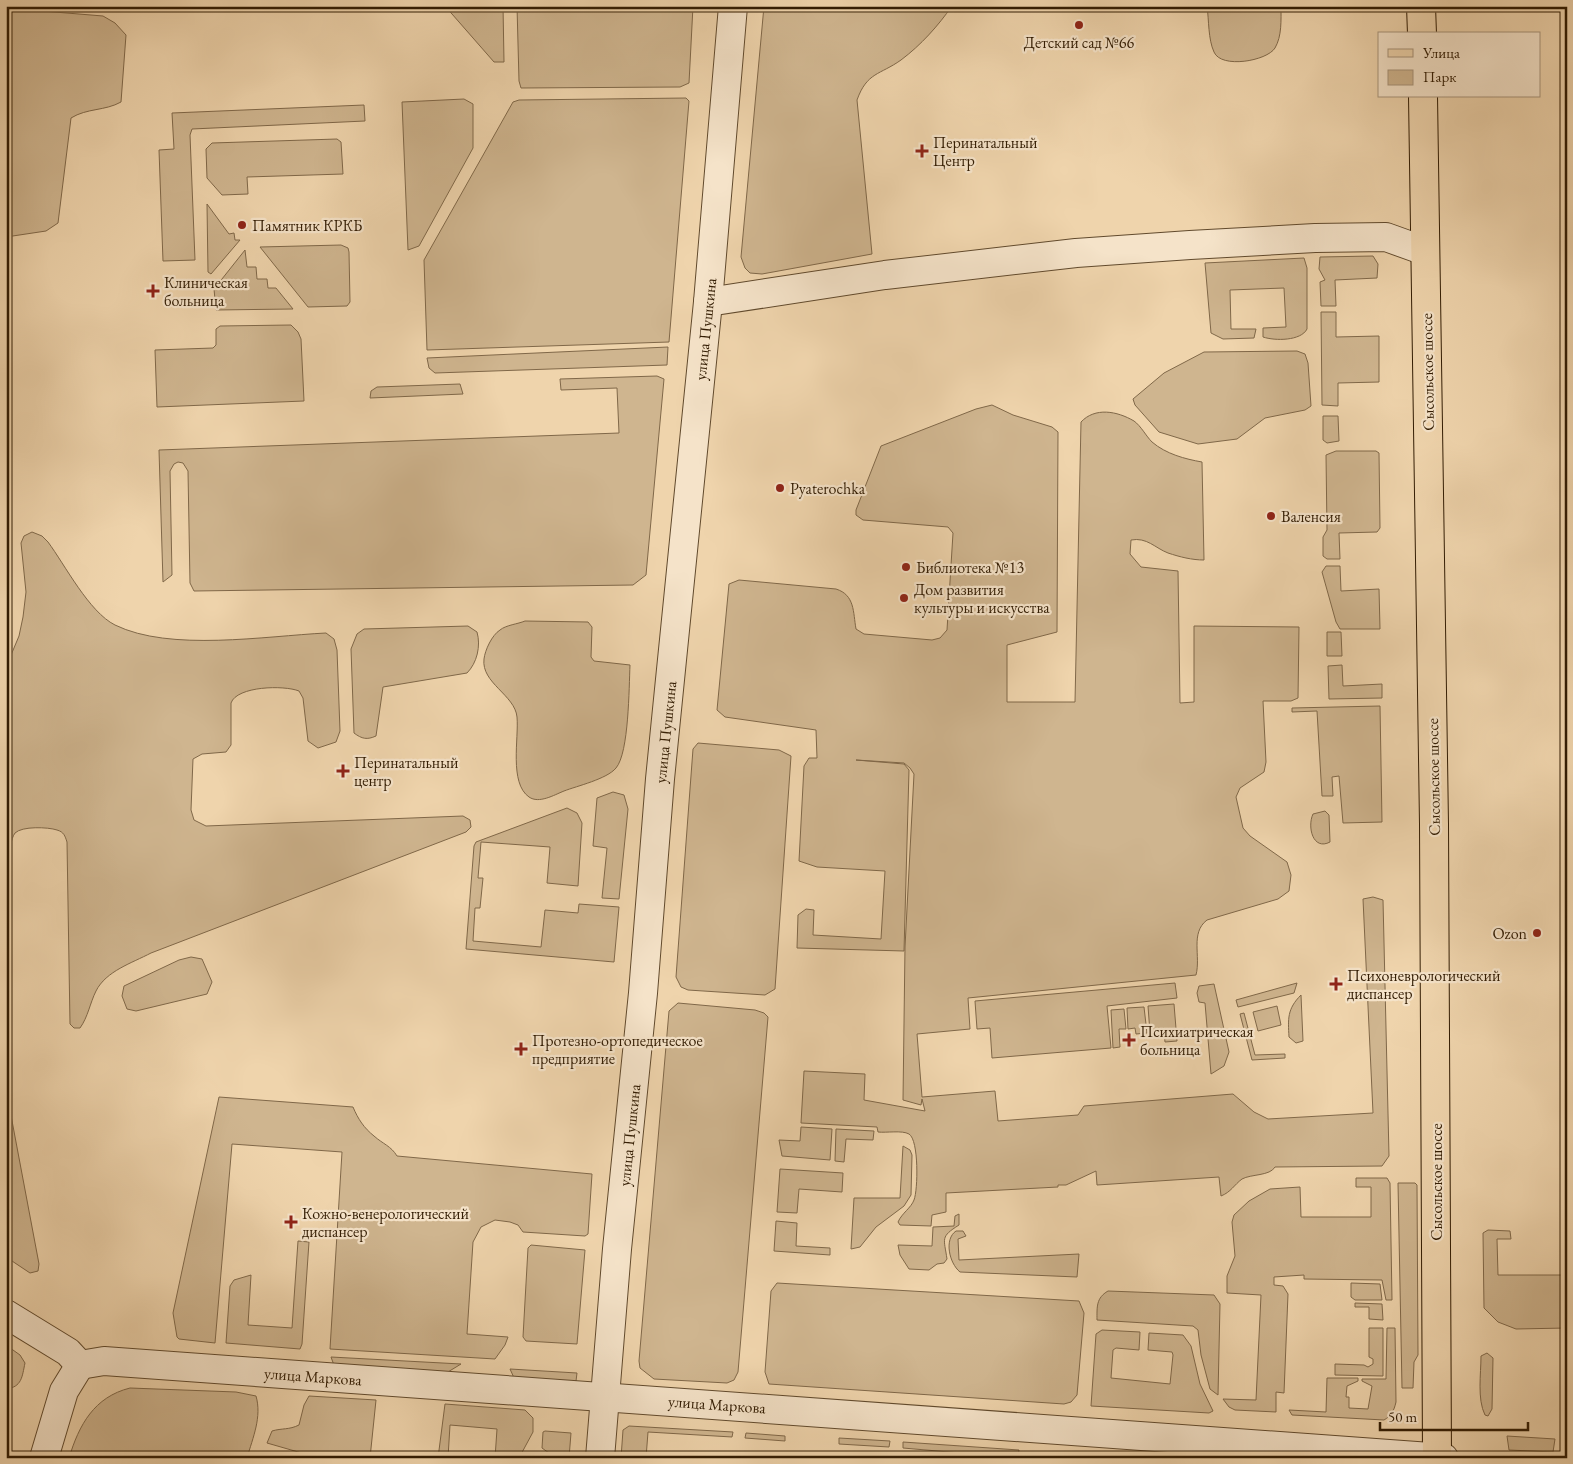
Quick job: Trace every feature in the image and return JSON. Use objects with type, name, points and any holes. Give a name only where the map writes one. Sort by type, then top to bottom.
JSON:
[{"type":"main road","points":[[1421,6],[1422,32]]},
{"type":"main road","name":"Сысольское шоссе","points":[[1423,98],[1434,824],[1437,1458]]},
{"type":"street","name":"улица Пушкина","points":[[600,1458],[643,993],[660,779],[708,302],[732,6]]},
{"type":"street","points":[[708,302],[885,275],[1076,253],[1180,245],[1315,238],[1386,237],[1425,251]]},
{"type":"street","points":[[6,1314],[68,1352],[80,1365],[64,1391],[44,1458]]},
{"type":"street","name":"улица Маркова","points":[[80,1365],[104,1361],[1444,1458]]},
{"type":"green space","points":[[445,6],[503,6],[504,62],[494,62]]},
{"type":"green space","points":[[517,6],[693,6],[689,83],[680,87],[521,88],[519,81]]},
{"type":"green space","points":[[764,6],[952,6],[922,42],[901,60],[870,79],[865,84],[857,100],[872,254],[762,274],[750,273],[745,268],[741,257]]},
{"type":"green space","points":[[1207,6],[1281,6],[1280,33],[1275,48],[1263,56],[1244,61],[1234,62],[1218,57],[1214,52],[1211,41]]},
{"type":"green space","points":[[6,8],[103,16],[115,23],[126,35],[121,102],[71,118],[58,223],[46,231],[6,237]]},
{"type":"green space","points":[[686,98],[689,101],[669,342],[427,350],[424,260],[513,102],[519,100]]},
{"type":"green space","points":[[464,99],[473,104],[473,148],[419,246],[408,250],[402,102]]},
{"type":"green space","points":[[364,105],[365,121],[192,129],[190,135],[195,260],[163,261],[159,150],[174,149],[172,113]]},
{"type":"green space","points":[[337,139],[341,142],[343,174],[247,177],[248,194],[222,195],[207,178],[206,149],[212,143]]},
{"type":"green space","points":[[207,204],[229,234],[234,233],[235,240],[240,240],[211,274],[208,272]]},
{"type":"green space","points":[[341,245],[348,248],[349,252],[350,302],[347,306],[308,307],[260,247]]},
{"type":"green space","points":[[245,250],[247,267],[256,267],[257,279],[267,279],[268,288],[276,288],[293,309],[216,310],[214,289]]},
{"type":"green space","points":[[1373,256],[1378,264],[1377,278],[1335,280],[1336,306],[1321,306],[1320,282],[1325,280],[1319,269],[1320,257]]},
{"type":"green space","points":[[1304,258],[1307,268],[1307,329],[1304,333],[1287,339],[1263,337],[1263,328],[1286,327],[1284,288],[1230,290],[1231,329],[1256,329],[1254,338],[1223,339],[1211,333],[1205,263]]},
{"type":"green space","points":[[1321,312],[1336,312],[1336,337],[1379,336],[1379,382],[1338,383],[1338,406],[1322,405]]},
{"type":"green space","points":[[291,325],[298,332],[301,339],[304,401],[157,407],[155,350],[213,348],[216,345],[216,329],[220,326]]},
{"type":"green space","points":[[668,347],[667,365],[435,373],[429,368],[427,358]]},
{"type":"green space","points":[[1297,351],[1305,354],[1308,363],[1311,406],[1305,410],[1265,418],[1237,439],[1198,444],[1159,432],[1135,405],[1133,399],[1164,373],[1204,352]]},
{"type":"green space","points":[[657,376],[664,379],[646,575],[633,585],[194,591],[190,583],[188,471],[183,463],[178,462],[174,464],[170,471],[172,575],[163,582],[159,450],[619,433],[617,388],[561,390],[560,379]]},
{"type":"green space","points":[[460,384],[463,394],[370,398],[371,391],[377,387]]},
{"type":"green space","points":[[992,405],[1013,415],[1052,427],[1058,432],[1057,632],[1007,645],[1007,702],[1075,702],[1081,422],[1099,412],[1121,415],[1137,423],[1152,442],[1163,450],[1182,458],[1202,462],[1204,560],[1177,556],[1163,551],[1146,541],[1131,540],[1130,554],[1141,567],[1178,571],[1180,703],[1194,702],[1194,626],[1299,627],[1298,698],[1291,701],[1263,701],[1266,762],[1264,772],[1240,788],[1236,797],[1243,828],[1250,836],[1287,862],[1291,875],[1289,891],[1278,899],[1207,920],[1202,925],[1197,938],[1196,975],[968,998],[970,1029],[917,1034],[922,1097],[995,1091],[998,1121],[1078,1115],[1084,1106],[1233,1094],[1254,1112],[1268,1119],[1373,1113],[1363,899],[1373,897],[1383,900],[1389,1156],[1382,1166],[1275,1167],[1269,1172],[1242,1179],[1221,1196],[1219,1177],[1097,1185],[1096,1171],[1066,1185],[1058,1185],[1058,1187],[946,1193],[946,1212],[932,1215],[931,1226],[900,1225],[898,1222],[914,1200],[916,1186],[915,1145],[909,1134],[878,1132],[877,1127],[801,1123],[804,1071],[865,1074],[864,1100],[925,1111],[922,1099],[921,1105],[903,1100],[905,947],[914,774],[904,763],[856,760],[904,764],[909,770],[904,951],[797,948],[798,915],[806,909],[814,910],[813,935],[881,939],[885,871],[817,867],[799,861],[804,766],[809,758],[817,758],[816,730],[725,717],[717,710],[729,584],[739,580],[836,589],[847,595],[852,605],[856,629],[864,634],[932,640],[940,638],[947,630],[953,533],[948,527],[863,520],[856,515],[856,510],[881,446],[976,409]]},
{"type":"green space","points":[[1323,416],[1338,416],[1339,441],[1327,443],[1323,440]]},
{"type":"green space","points":[[1336,451],[1376,451],[1379,453],[1380,528],[1377,532],[1339,533],[1340,559],[1327,559],[1323,556],[1323,537],[1327,530],[1326,455]]},
{"type":"green space","points":[[32,532],[42,536],[48,542],[78,587],[105,619],[137,633],[163,638],[218,640],[326,633],[334,639],[337,650],[340,731],[336,742],[318,748],[308,741],[303,698],[299,691],[283,688],[262,688],[242,693],[235,697],[231,703],[231,745],[226,752],[202,754],[193,759],[191,810],[194,820],[206,826],[463,816],[470,820],[471,827],[466,832],[151,953],[128,964],[100,984],[83,1024],[80,1028],[74,1028],[70,1024],[66,838],[64,834],[53,829],[23,829],[15,833],[6,854],[6,667],[19,636],[23,617],[26,592],[21,543],[24,536]]},
{"type":"green space","points":[[1326,566],[1340,566],[1341,591],[1379,589],[1380,629],[1340,629],[1336,622],[1322,572]]},
{"type":"green space","points":[[525,621],[588,622],[592,627],[591,657],[594,661],[630,665],[626,735],[624,749],[616,768],[599,779],[551,797],[537,800],[529,797],[519,782],[516,760],[517,717],[515,709],[493,682],[484,667],[486,651],[494,635],[505,627]]},
{"type":"green space","points":[[468,626],[477,632],[479,643],[476,659],[467,673],[383,687],[376,736],[365,738],[354,733],[351,649],[357,634],[364,629]]},
{"type":"green space","points":[[1327,632],[1341,632],[1342,656],[1327,656]]},
{"type":"green space","points":[[1342,665],[1343,686],[1382,684],[1382,698],[1329,699],[1328,666]]},
{"type":"green space","points":[[1380,706],[1382,822],[1343,823],[1339,776],[1332,777],[1333,796],[1322,796],[1317,711],[1292,712],[1292,708]]},
{"type":"green space","points":[[698,743],[779,750],[791,756],[775,989],[765,995],[688,990],[681,987],[676,977],[693,749]]},
{"type":"green space","points":[[613,792],[624,795],[628,809],[619,899],[602,898],[607,848],[593,846],[597,798]]},
{"type":"green space","points":[[567,808],[577,813],[582,823],[578,886],[547,883],[550,847],[481,842],[478,878],[483,878],[480,908],[475,908],[473,941],[541,947],[545,910],[578,913],[579,904],[619,907],[614,962],[466,949],[474,846],[476,842]]},
{"type":"green space","points":[[1325,811],[1329,815],[1330,842],[1324,844],[1316,841],[1313,836],[1311,819],[1313,814]]},
{"type":"green space","points":[[191,957],[202,959],[212,982],[207,994],[136,1011],[127,1009],[122,996],[124,986],[179,960]]},
{"type":"green space","points":[[1175,983],[1177,998],[1107,1006],[1111,1048],[992,1058],[990,1028],[977,1029],[975,1001]]},
{"type":"green space","points":[[1297,983],[1294,993],[1238,1007],[1236,1000]]},
{"type":"green space","points":[[1214,984],[1229,1052],[1224,1066],[1211,1074],[1205,1003],[1199,1002],[1197,993],[1199,986]]},
{"type":"green space","points":[[1301,995],[1303,1041],[1296,1043],[1289,1037],[1289,1019],[1293,1005]]},
{"type":"green space","points":[[678,1003],[755,1010],[764,1013],[768,1017],[738,1372],[734,1380],[727,1383],[654,1379],[640,1368],[639,1361],[669,1011]]},
{"type":"green space","points":[[1174,1004],[1177,1041],[1165,1042],[1164,1032],[1150,1033],[1148,1006]]},
{"type":"green space","points":[[1277,1006],[1281,1025],[1258,1031],[1253,1012]]},
{"type":"green space","points":[[1144,1007],[1147,1033],[1136,1034],[1135,1028],[1128,1029],[1127,1008]]},
{"type":"green space","points":[[1124,1009],[1126,1029],[1119,1029],[1120,1047],[1113,1048],[1111,1010]]},
{"type":"green space","points":[[1244,1013],[1255,1055],[1285,1054],[1285,1058],[1252,1060],[1240,1014]]},
{"type":"green space","points":[[6,1089],[39,1264],[38,1271],[30,1273],[6,1257]]},
{"type":"green space","points":[[219,1097],[353,1107],[367,1130],[389,1147],[397,1156],[592,1174],[588,1234],[585,1236],[523,1232],[518,1225],[495,1220],[481,1227],[473,1242],[467,1334],[508,1337],[495,1359],[330,1349],[342,1152],[232,1144],[215,1343],[179,1339],[173,1313]]},
{"type":"green space","points":[[801,1127],[832,1129],[830,1160],[782,1156],[779,1140],[800,1141]]},
{"type":"green space","points":[[836,1129],[874,1131],[873,1140],[846,1139],[844,1162],[835,1161]]},
{"type":"green space","points":[[903,1146],[910,1150],[912,1155],[911,1195],[904,1206],[876,1227],[860,1247],[851,1249],[854,1198],[900,1198]]},
{"type":"green space","points":[[780,1169],[843,1173],[842,1192],[799,1189],[797,1213],[777,1212]]},
{"type":"green space","points":[[1356,1178],[1387,1178],[1390,1183],[1392,1300],[1386,1300],[1382,1280],[1304,1279],[1304,1275],[1274,1277],[1274,1285],[1283,1286],[1288,1294],[1284,1393],[1276,1392],[1276,1412],[1235,1410],[1229,1407],[1223,1399],[1256,1400],[1261,1295],[1227,1293],[1227,1276],[1235,1256],[1232,1222],[1234,1215],[1249,1201],[1270,1189],[1300,1187],[1301,1217],[1371,1217],[1371,1187],[1356,1187]]},
{"type":"green space","points":[[1398,1183],[1415,1183],[1417,1185],[1418,1355],[1414,1362],[1413,1388],[1402,1388]]},
{"type":"green space","points":[[959,1214],[959,1225],[946,1235],[947,1259],[944,1263],[937,1264],[929,1270],[909,1269],[900,1255],[898,1245],[932,1246],[933,1227],[954,1226],[955,1216]]},
{"type":"green space","points":[[776,1221],[797,1223],[796,1246],[830,1248],[830,1255],[774,1251]]},
{"type":"green space","points":[[1488,1230],[1510,1231],[1511,1239],[1497,1239],[1498,1275],[1567,1275],[1567,1328],[1516,1329],[1498,1322],[1484,1308],[1483,1233]]},
{"type":"green space","points":[[956,1231],[963,1231],[966,1236],[958,1239],[959,1260],[1079,1254],[1077,1277],[960,1272],[953,1263],[949,1251],[950,1240]]},
{"type":"green space","points":[[298,1241],[309,1242],[302,1344],[300,1349],[226,1343],[230,1286],[234,1280],[251,1275],[248,1325],[292,1328]]},
{"type":"green space","points":[[531,1245],[585,1250],[577,1344],[526,1341],[523,1337],[528,1248]]},
{"type":"green space","points":[[777,1283],[1079,1301],[1084,1313],[1077,1395],[1071,1402],[1064,1404],[769,1384],[765,1372],[771,1291]]},
{"type":"green space","points":[[1351,1283],[1380,1284],[1382,1300],[1355,1300],[1351,1297]]},
{"type":"green space","points":[[1108,1291],[1214,1295],[1220,1304],[1218,1395],[1210,1389],[1201,1355],[1198,1330],[1193,1326],[1097,1320],[1099,1300]]},
{"type":"green space","points":[[1355,1303],[1382,1304],[1383,1320],[1369,1319],[1369,1307],[1355,1307]]},
{"type":"green space","points":[[1369,1328],[1383,1328],[1383,1376],[1335,1375],[1335,1364],[1364,1365],[1368,1367],[1373,1364],[1373,1359],[1369,1357]]},
{"type":"green space","points":[[1387,1328],[1395,1328],[1396,1402],[1389,1417],[1384,1420],[1292,1415],[1289,1410],[1326,1412],[1327,1378],[1358,1378],[1358,1381],[1347,1386],[1346,1397],[1349,1397],[1349,1408],[1368,1409],[1372,1386],[1362,1381],[1362,1379],[1386,1379]]},
{"type":"green space","points":[[1102,1330],[1140,1332],[1139,1350],[1116,1348],[1113,1350],[1111,1378],[1170,1384],[1172,1352],[1148,1350],[1149,1333],[1183,1335],[1191,1346],[1200,1384],[1213,1411],[1209,1413],[1091,1406],[1096,1334]]},
{"type":"green space","points":[[6,1345],[20,1355],[25,1363],[22,1377],[18,1384],[6,1389]]},
{"type":"green space","points":[[1487,1353],[1493,1358],[1492,1409],[1488,1416],[1485,1415],[1481,1402],[1480,1386],[1481,1356]]},
{"type":"green space","points":[[331,1357],[461,1364],[443,1375],[335,1368]]},
{"type":"green space","points":[[510,1369],[577,1373],[576,1381],[571,1384],[515,1380]]},
{"type":"green space","points":[[130,1388],[236,1392],[256,1396],[258,1404],[257,1419],[247,1458],[69,1458],[78,1434],[90,1414],[107,1398],[117,1392]]},
{"type":"green space","points":[[309,1396],[376,1400],[370,1458],[319,1458],[267,1443],[272,1431],[299,1425],[304,1405]]},
{"type":"green space","points":[[445,1404],[525,1410],[533,1418],[533,1432],[519,1458],[495,1458],[497,1429],[450,1425],[448,1458],[438,1458]]},
{"type":"green space","points":[[629,1426],[733,1432],[732,1437],[648,1432],[646,1458],[621,1458],[623,1430]]},
{"type":"green space","points":[[543,1432],[571,1433],[569,1458],[556,1458],[542,1448]]},
{"type":"green space","points":[[746,1433],[785,1436],[785,1441],[745,1438]]},
{"type":"green space","points":[[1507,1436],[1555,1439],[1553,1452],[1509,1450]]},
{"type":"green space","points":[[839,1438],[890,1441],[889,1447],[839,1444]]},
{"type":"green space","points":[[903,1442],[1019,1450],[1018,1458],[903,1448]]},
{"type":"place","name":"Детский сад №66","points":[[1079,25]]},
{"type":"place","name":"Перинатальный Центр","points":[[922,151]]},
{"type":"place","name":"Памятник КРКБ","points":[[242,225]]},
{"type":"place","name":"Клиническая больница","points":[[153,291]]},
{"type":"place","name":"Pyaterochka","points":[[780,488]]},
{"type":"place","name":"Валенсия","points":[[1271,516]]},
{"type":"place","name":"Библиотека №13","points":[[906,567]]},
{"type":"place","name":"Дом развития культуры и искусства","points":[[904,598]]},
{"type":"place","name":"Перинатальный центр","points":[[343,771]]},
{"type":"place","name":"Ozon","points":[[1537,933]]},
{"type":"place","name":"Психоневрологический диспансер","points":[[1336,984]]},
{"type":"place","name":"Психиатрическая больница","points":[[1129,1040]]},
{"type":"place","name":"Протезно-ортопедическое предприятие","points":[[521,1049]]},
{"type":"place","name":"Кожно-венерологический диспансер","points":[[291,1222]]}]
